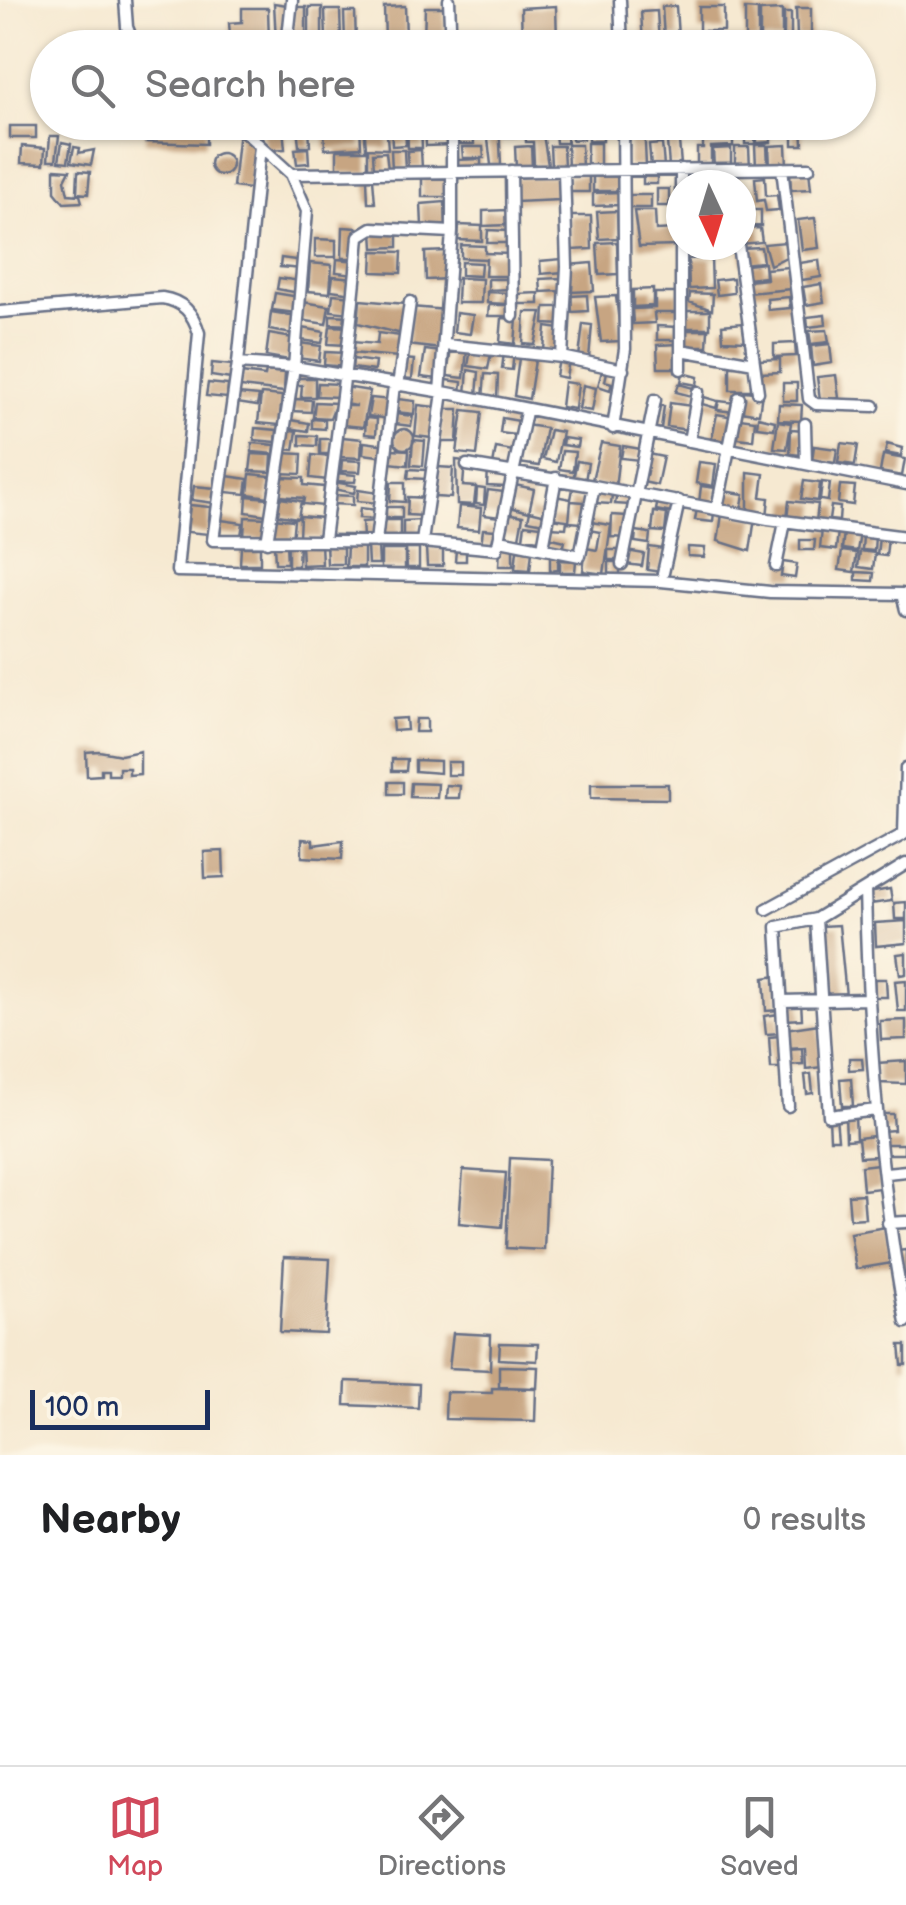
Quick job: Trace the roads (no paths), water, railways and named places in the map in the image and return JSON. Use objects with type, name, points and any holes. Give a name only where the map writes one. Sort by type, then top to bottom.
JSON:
[{"type":"street","points":[[125,0],[127,30]]},
{"type":"street","points":[[288,30],[292,0]]},
{"type":"street","points":[[449,0],[450,30]]},
{"type":"street","points":[[620,0],[621,30]]},
{"type":"street","points":[[252,140],[292,174],[302,192],[308,227],[294,367],[267,542]]},
{"type":"street","points":[[422,542],[446,345],[452,140]]},
{"type":"street","points":[[613,428],[623,370],[623,140]]},
{"type":"street","points":[[260,148],[238,362],[213,540],[422,542],[497,549],[526,412]]},
{"type":"street","points":[[782,168],[808,399],[816,404],[874,406]]},
{"type":"street","points":[[292,174],[809,168]]},
{"type":"street","points":[[681,169],[681,369]]},
{"type":"street","points":[[562,357],[566,267],[564,171]]},
{"type":"street","points":[[511,172],[513,316]]},
{"type":"street","points":[[324,540],[337,418],[347,378],[360,236],[372,228],[452,232]]},
{"type":"street","points":[[740,260],[758,392]]},
{"type":"street","points":[[0,312],[162,298],[174,300],[189,312],[199,333],[177,571],[662,581],[770,592],[902,594],[906,610]]},
{"type":"street","points":[[376,542],[410,302]]},
{"type":"street","points":[[446,345],[562,357],[623,370]]},
{"type":"street","points":[[681,350],[754,364]]},
{"type":"street","points":[[238,362],[294,367],[442,392],[526,412],[906,484]]},
{"type":"street","points":[[689,441],[698,392]]},
{"type":"street","points":[[717,509],[739,398]]},
{"type":"street","points":[[622,564],[655,400]]},
{"type":"street","points":[[805,424],[806,464]]},
{"type":"street","points":[[468,465],[785,522],[906,537]]},
{"type":"street","points":[[543,548],[556,478]]},
{"type":"street","points":[[500,540],[580,556],[594,486]]},
{"type":"street","points":[[663,573],[679,501]]},
{"type":"street","points":[[776,566],[785,522]]},
{"type":"street","points":[[768,910],[904,834],[906,768]]},
{"type":"street","points":[[788,1106],[777,927],[816,919],[906,864]]},
{"type":"street","points":[[865,889],[867,999],[876,1110],[886,1173],[888,1223],[906,1322]]},
{"type":"street","points":[[816,919],[829,1116],[876,1110]]},
{"type":"street","points":[[782,1001],[867,999]]},
{"type":"street","points":[[886,1173],[906,1172]]},
{"type":"street","points":[[888,1223],[906,1222]]}]
